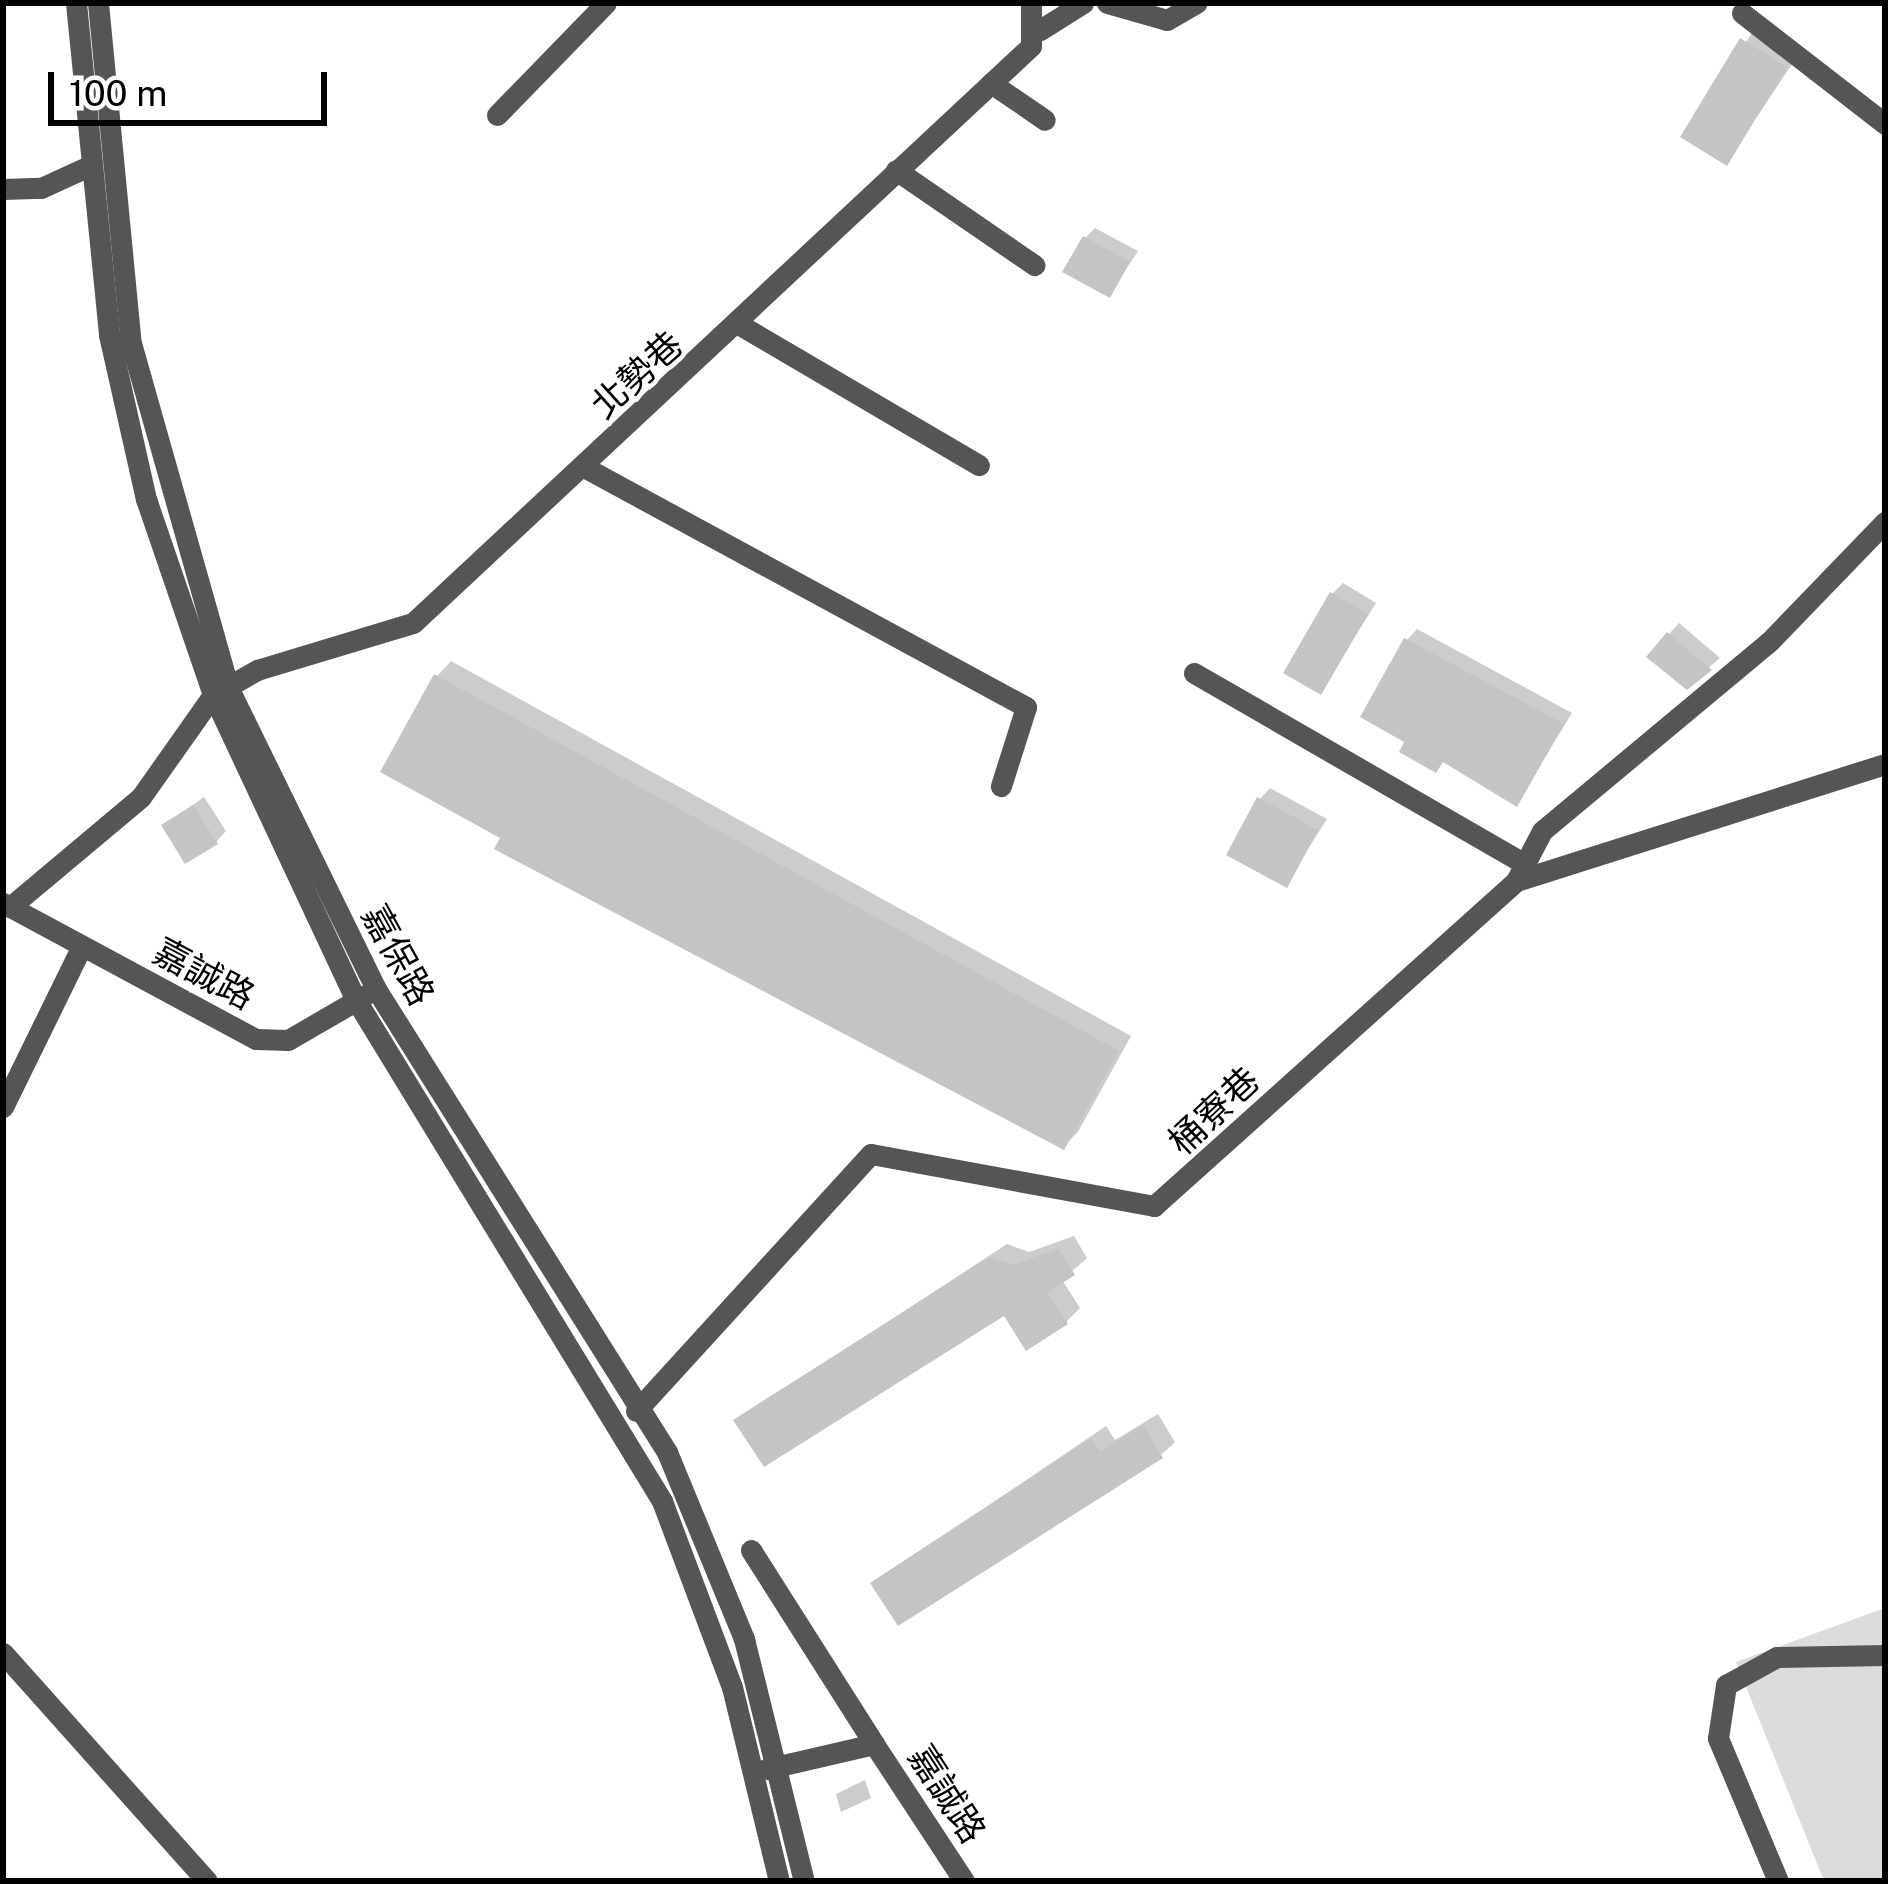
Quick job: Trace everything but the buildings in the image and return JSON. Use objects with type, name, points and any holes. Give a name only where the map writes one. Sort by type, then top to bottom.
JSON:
[{"type":"street","name":"嘉保路","points":[[76,3],[89,166],[125,417],[221,692],[366,995],[623,1425],[696,1586],[754,1772],[779,1881]]},
{"type":"street","name":"嘉保路","points":[[98,3],[131,343],[221,692]]},
{"type":"street","points":[[497,115],[607,3]]},
{"type":"street","points":[[1031,3],[1040,30]]},
{"type":"street","name":"北勢巷","points":[[221,692],[413,623],[740,325],[1040,30],[1083,3]]},
{"type":"street","points":[[1107,3],[1167,20],[1197,3]]},
{"type":"street","points":[[1742,13],[1885,124]]},
{"type":"street","points":[[991,82],[1045,120]]},
{"type":"street","points":[[3,189],[89,166]]},
{"type":"street","points":[[896,170],[1034,266]]},
{"type":"street","points":[[740,325],[980,465]]},
{"type":"street","points":[[584,467],[1026,707],[1001,786]]},
{"type":"street","points":[[1194,673],[1521,872],[1592,783],[1769,642],[1885,522]]},
{"type":"street","points":[[6,905],[141,797],[221,692]]},
{"type":"street","name":"桶寮巷","points":[[623,1425],[871,1154],[1154,1206],[1521,872],[1885,764]]},
{"type":"street","name":"嘉誠路","points":[[6,905],[256,1039],[288,1040],[366,995]]},
{"type":"street","points":[[3,1108],[82,946]]},
{"type":"street","name":"嘉保路","points":[[366,995],[642,1405],[744,1639],[804,1881]]},
{"type":"street","name":"嘉誠路","points":[[751,1550],[964,1881]]},
{"type":"street","points":[[3,1653],[207,1881]]},
{"type":"street","points":[[1778,1881],[1718,1738],[1726,1685],[1777,1657],[1885,1655]]},
{"type":"street","name":"嘉誠路","points":[[754,1772],[874,1744]]},
{"type":"shaded area","points":[[1885,1608],[1885,1881],[1824,1881],[1736,1662]]}]
